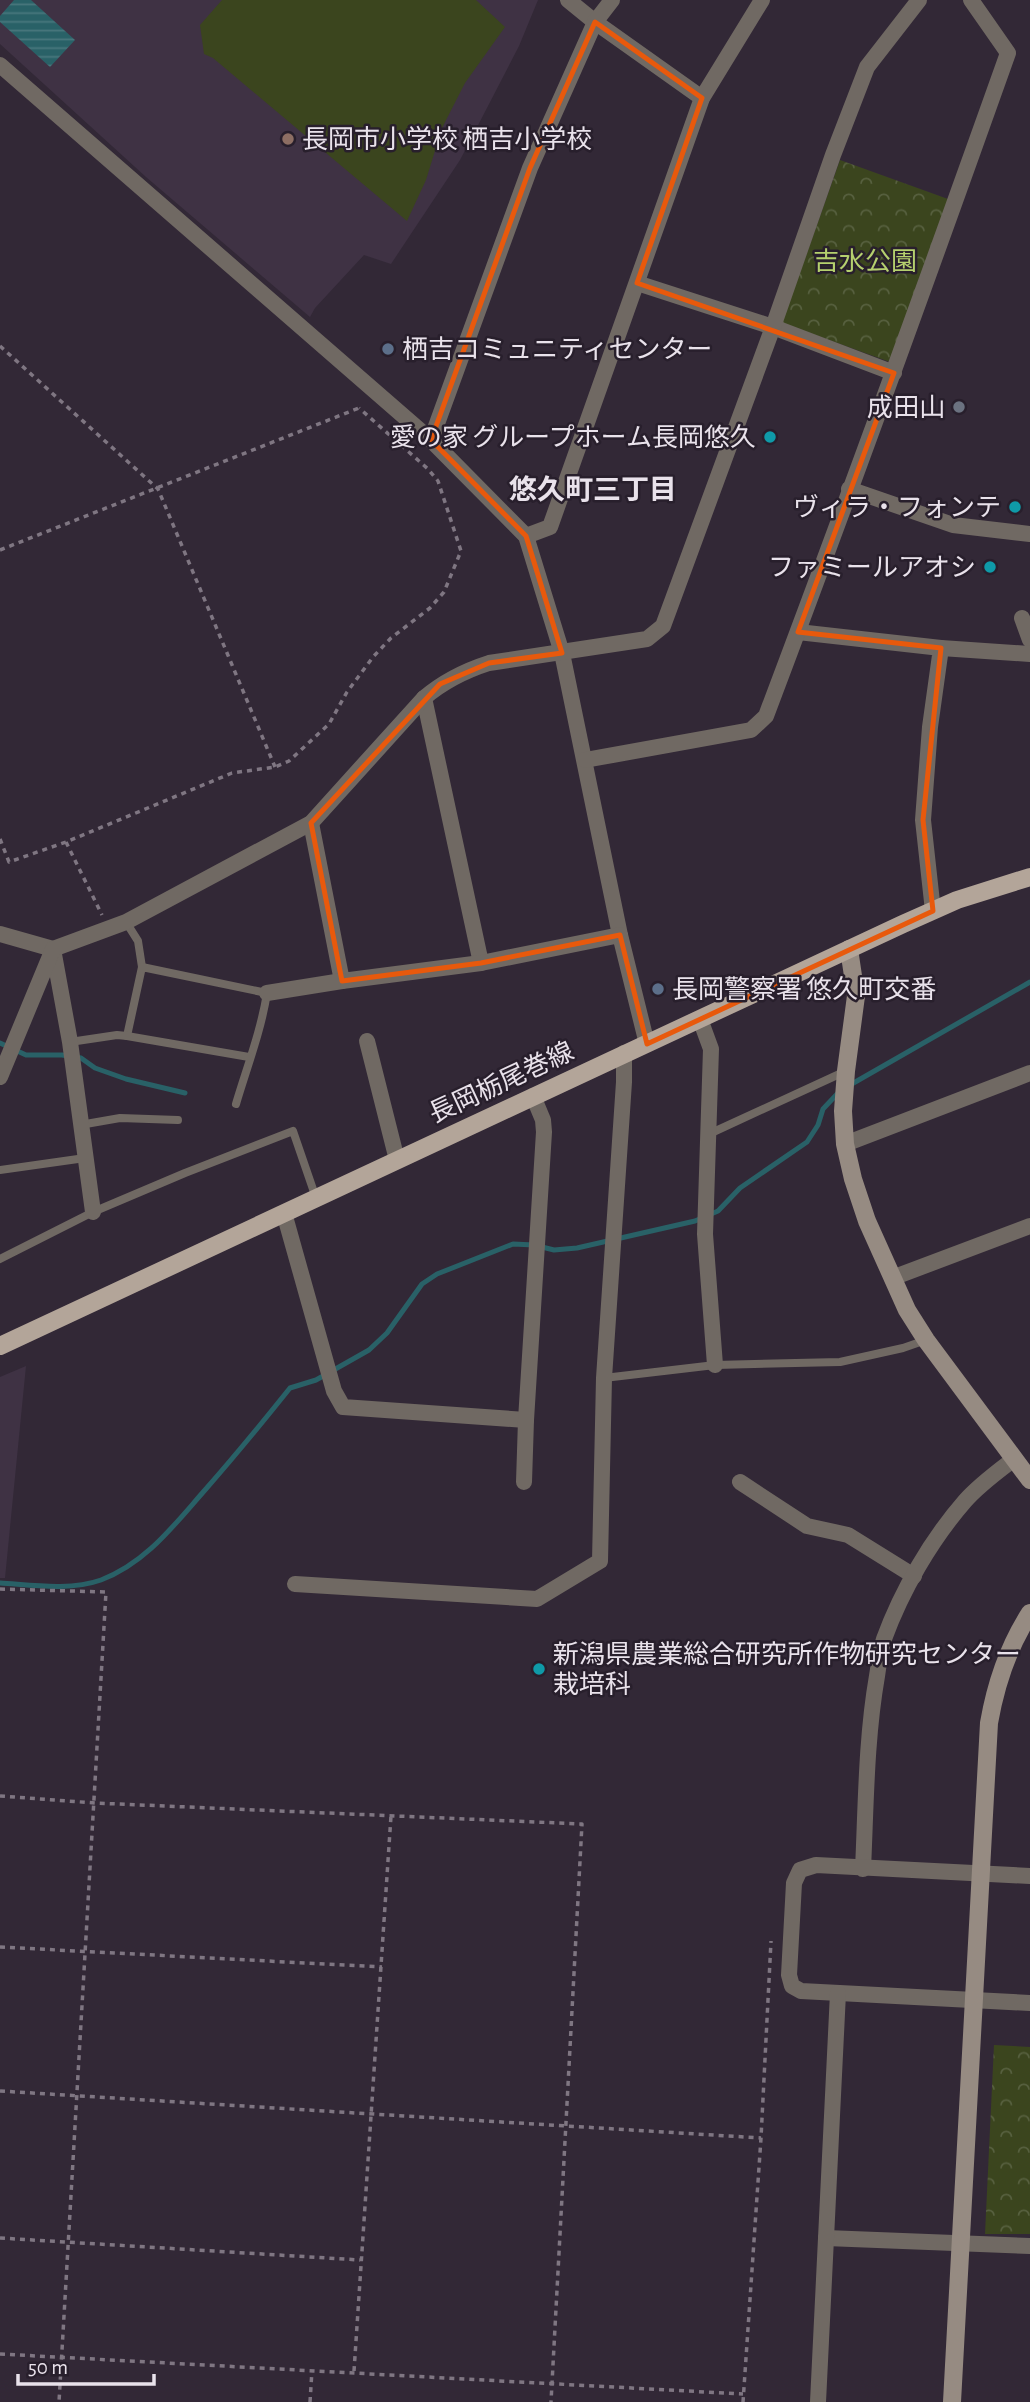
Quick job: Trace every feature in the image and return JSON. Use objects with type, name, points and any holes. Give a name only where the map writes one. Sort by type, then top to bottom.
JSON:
[{"type":"main road","name":"長岡栃尾巻線","points":[[0,1346],[849,949],[957,900],[1030,877]]},
{"type":"street","points":[[568,0],[702,98]]},
{"type":"street","points":[[431,440],[530,168],[596,22],[612,0]]},
{"type":"street","points":[[526,536],[550,527],[702,98],[762,0]]},
{"type":"street","points":[[0,934],[53,949],[126,922],[311,823],[424,698],[440,684],[489,663],[647,639],[663,626],[867,66],[919,0]]},
{"type":"street","points":[[585,760],[751,730],[766,716],[894,373],[1008,53],[971,0]]},
{"type":"street","points":[[0,65],[431,440],[526,536],[562,653],[620,935],[647,1044]]},
{"type":"street","points":[[637,283],[773,327],[894,373]]},
{"type":"street","points":[[849,489],[953,525],[1030,534]]},
{"type":"street","points":[[1022,618],[1030,640]]},
{"type":"street","points":[[798,632],[941,649],[1030,654]]},
{"type":"street","points":[[933,911],[923,820],[930,727],[941,649]]},
{"type":"street","points":[[424,698],[481,964]]},
{"type":"street","points":[[311,823],[342,981]]},
{"type":"street","points":[[267,993],[481,964],[620,935]]},
{"type":"street","points":[[53,949],[71,1042],[93,1212]]},
{"type":"street","points":[[0,1077],[53,949]]},
{"type":"street","points":[[849,949],[856,996],[843,1111],[845,1144],[867,1221],[907,1310],[926,1340],[1030,1480]]},
{"type":"street","points":[[700,1019],[712,1049],[705,1234],[715,1365]]},
{"type":"street","points":[[367,1041],[397,1160]]},
{"type":"street","points":[[295,1584],[537,1599],[600,1561],[604,1378],[624,1053]]},
{"type":"street","points":[[845,1144],[1030,1073]]},
{"type":"street","points":[[524,1482],[544,1132],[533,1096]]},
{"type":"street","points":[[284,1213],[334,1391],[343,1407],[526,1420]]},
{"type":"street","points":[[892,1278],[1030,1226]]},
{"type":"street","points":[[863,1868],[868,1750],[883,1641],[914,1576],[942,1532],[966,1500],[1014,1459]]},
{"type":"street","points":[[740,1482],[807,1527],[848,1535],[914,1576]]},
{"type":"street","points":[[952,2402],[989,1723],[993,1695],[1014,1641],[1030,1613]]},
{"type":"street","points":[[1030,1876],[816,1865],[800,1870],[796,1876],[789,1982],[801,1991],[1030,2003]]},
{"type":"street","points":[[818,2402],[838,1993]]},
{"type":"street","points":[[826,2238],[960,2243],[1029,2249]]},
{"type":"lane","points":[[126,922],[138,941],[142,967],[127,1036]]},
{"type":"lane","points":[[142,967],[267,993],[262,1026],[249,1057],[236,1104]]},
{"type":"lane","points":[[71,1042],[117,1035],[249,1057]]},
{"type":"lane","points":[[709,1134],[846,1071]]},
{"type":"lane","points":[[80,1125],[120,1118],[178,1120]]},
{"type":"lane","points":[[0,1259],[93,1212],[293,1131],[316,1198]]},
{"type":"lane","points":[[0,1170],[85,1158]]},
{"type":"lane","points":[[604,1378],[715,1365],[840,1362],[926,1340]]},
{"type":"path","points":[[0,346],[158,489],[275,767]]},
{"type":"path","points":[[0,550],[383,398]]},
{"type":"path","points":[[0,839],[9,862],[66,842],[232,773],[275,767],[289,761],[330,724],[347,692],[373,657],[391,638],[430,608],[444,592],[461,551],[438,481],[359,408]]},
{"type":"path","points":[[66,842],[108,929]]},
{"type":"path","points":[[0,1589],[106,1592],[60,2402]]},
{"type":"path","points":[[0,1796],[95,1803],[582,1824],[551,2402]]},
{"type":"path","points":[[354,2371],[391,1816]]},
{"type":"path","points":[[743,2402],[771,1941]]},
{"type":"path","points":[[0,1947],[382,1967]]},
{"type":"path","points":[[0,2091],[761,2138]]},
{"type":"path","points":[[0,2238],[360,2260]]},
{"type":"path","points":[[0,2354],[743,2394]]},
{"type":"path","points":[[310,2402],[312,2370]]},
{"type":"highlighted area","points":[[595,22],[702,98],[637,283],[894,373],[798,632],[941,648],[923,820],[933,911],[647,1044],[620,935],[481,963],[342,981],[311,823],[440,684],[489,663],[562,653],[526,536],[431,440],[530,168]]},
{"type":"shaded area","name":"長岡市小学校 栖吉小学校","points":[[0,0],[538,0],[519,46],[460,160],[391,264],[364,255],[315,308],[310,317],[146,177],[0,44]]},
{"type":"shaded area","points":[[14,0],[31,0],[75,40],[50,67],[0,22],[0,16]]},
{"type":"shaded area","points":[[26,1366],[5,1578],[0,1578],[0,1377]]},
{"type":"green space","points":[[222,0],[476,0],[505,27],[465,83],[442,128],[426,180],[407,221],[213,58],[204,54],[200,25]]},
{"type":"green space","name":"吉水公園","points":[[840,160],[948,199],[890,362],[782,323]]},
{"type":"green space","points":[[994,2045],[1030,2047],[1030,2234],[985,2234]]},
{"type":"waterway","points":[[850,1085],[1030,982]]},
{"type":"waterway","points":[[0,1043],[26,1055],[81,1058],[95,1068],[126,1079],[185,1093]]},
{"type":"waterway","points":[[0,1583],[77,1585],[101,1580],[117,1573],[158,1542],[290,1388],[316,1380],[369,1350],[387,1333],[422,1284],[437,1274],[513,1244],[554,1250],[577,1248],[695,1221],[718,1211],[740,1188],[807,1142],[818,1125],[823,1109],[839,1092]]},
{"type":"place","name":"長岡市小学校 栖吉小学校","points":[[288,139]]},
{"type":"place","name":"栖吉コミュニティセンター","points":[[388,349]]},
{"type":"place","name":"成田山","points":[[959,407]]},
{"type":"place","name":"愛の家 グループホーム長岡悠久","points":[[770,437]]},
{"type":"place","name":"ヴィラ・フォンテ","points":[[1015,507]]},
{"type":"place","name":"ファミールアオシ","points":[[990,567]]},
{"type":"place","name":"長岡警察署 悠久町交番","points":[[658,989]]},
{"type":"place","name":"新潟県農業総合研究所作物研究センター 栽培科","points":[[539,1669]]},
{"type":"district","name":"悠久町三丁目","points":[[593,489]]}]
